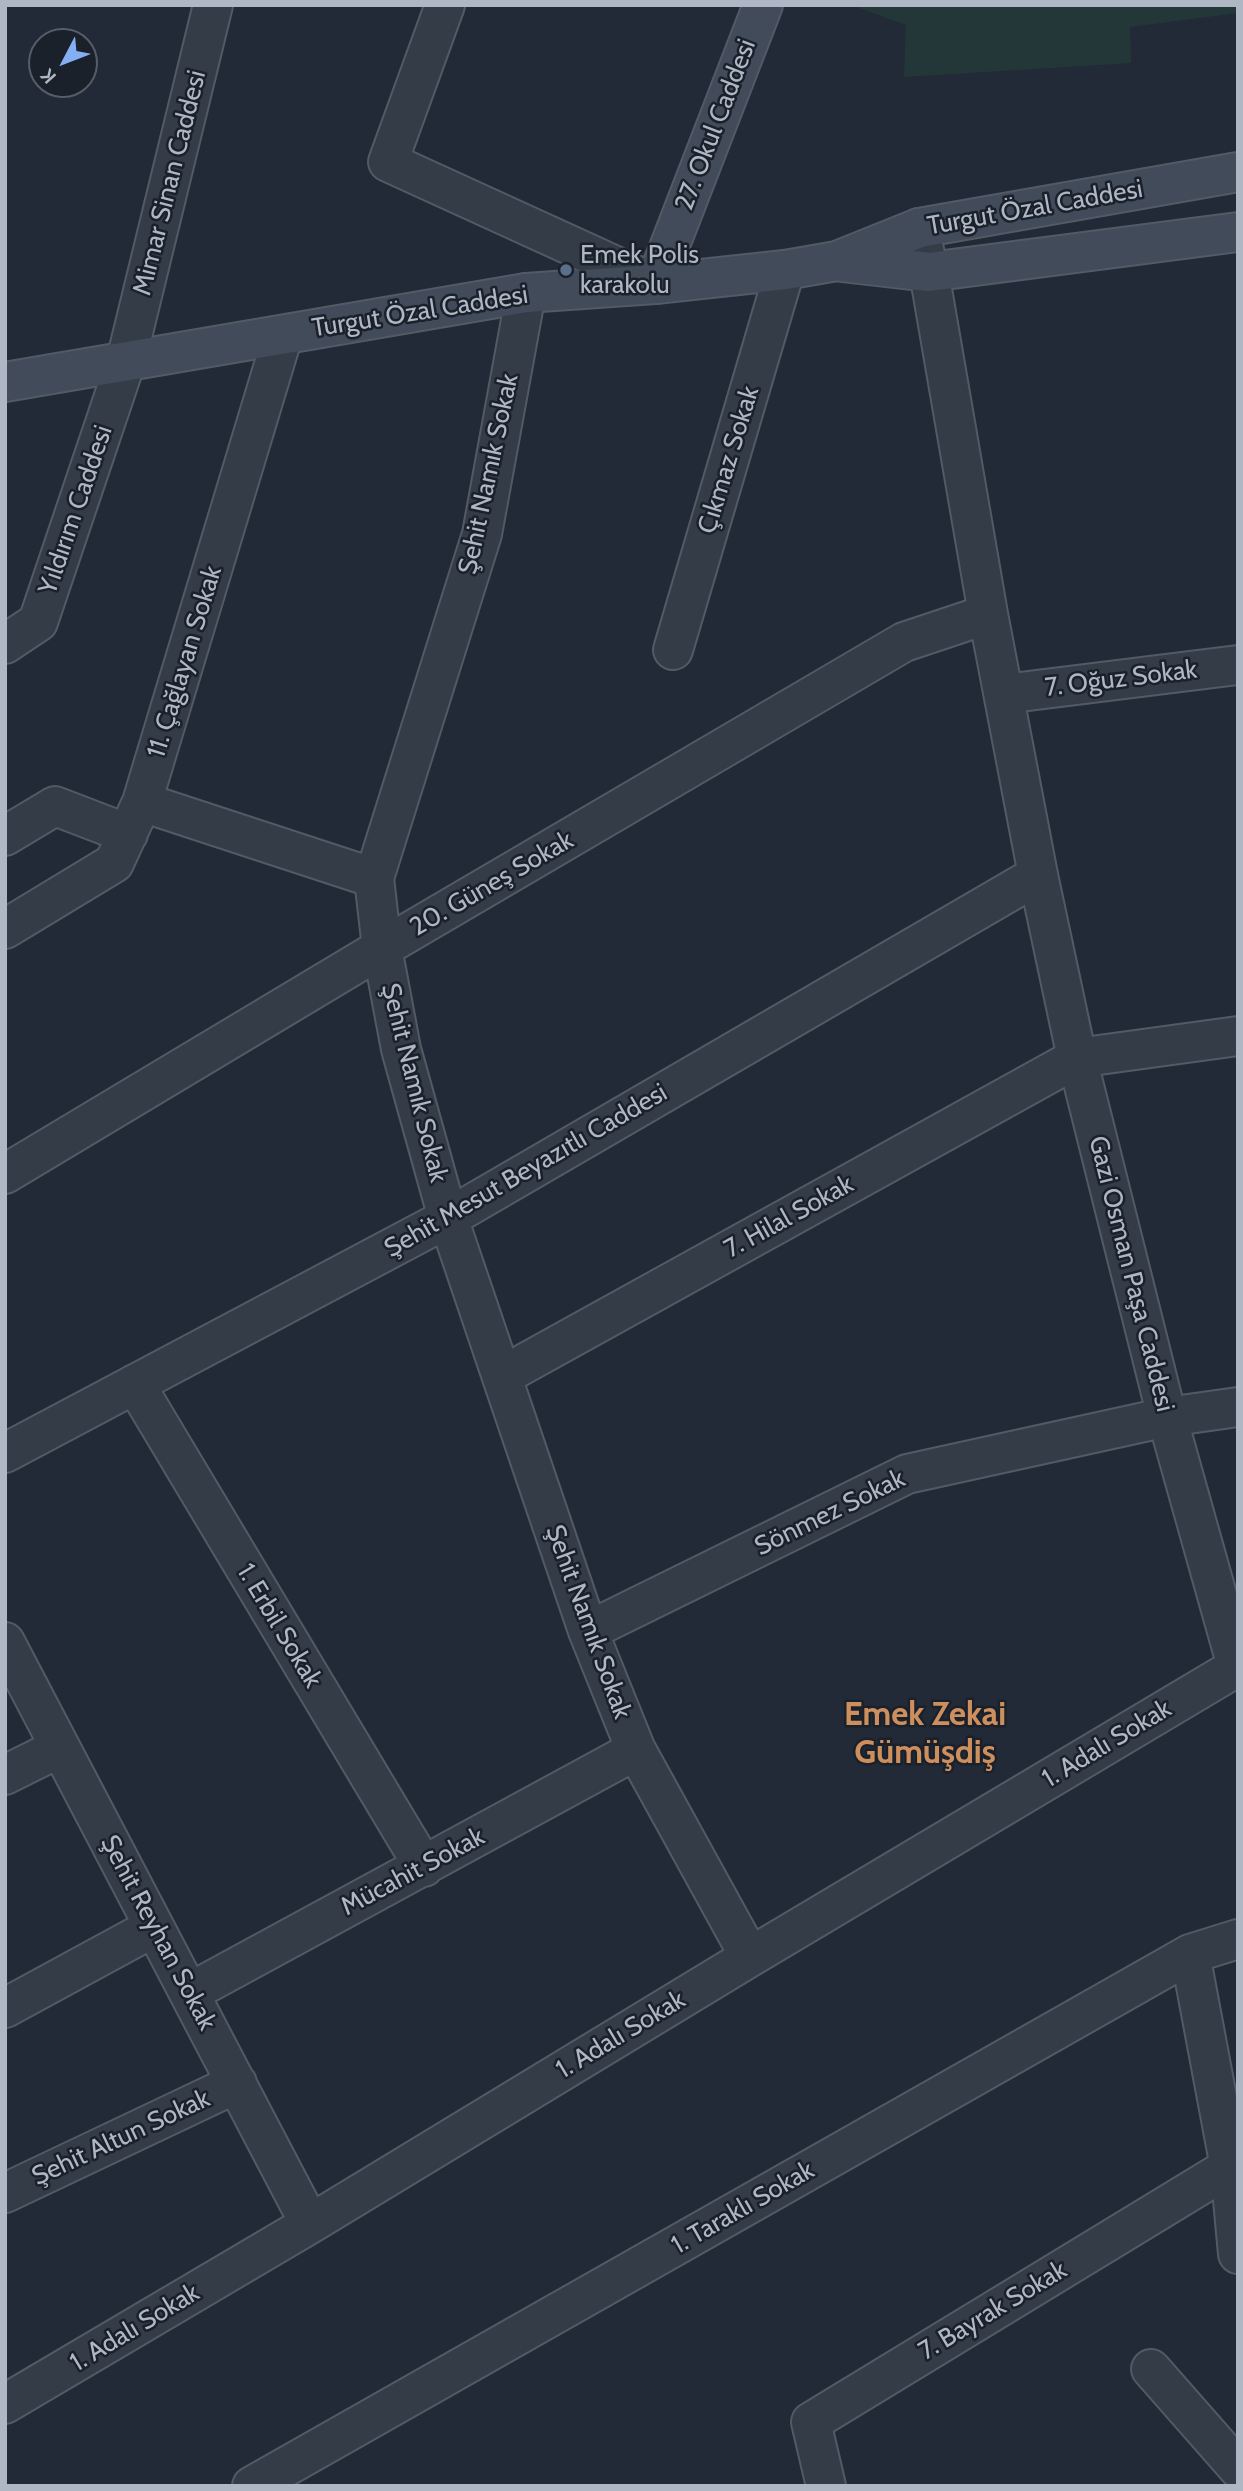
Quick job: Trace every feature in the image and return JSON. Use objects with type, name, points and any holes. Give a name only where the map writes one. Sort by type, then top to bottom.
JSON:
[{"type":"main road","name":"27. Okul Caddesi","points":[[655,284],[762,5]]},
{"type":"main road","name":"Turgut Özal Caddesi","points":[[5,382],[526,293],[655,284],[785,270],[837,261],[919,228],[1238,172]]},
{"type":"main road","name":"Turgut Özal Caddesi","points":[[837,261],[929,272],[1238,232]]},
{"type":"street","name":"Mimar Sinan Caddesi","points":[[127,362],[213,5]]},
{"type":"street","points":[[445,5],[388,162],[655,284]]},
{"type":"street","name":"Gazi Osman Paşa Caddesi","points":[[919,228],[929,272],[988,614],[1076,1058],[1167,1417],[1237,1668]]},
{"type":"street","name":"Çıkmaz Sokak","points":[[673,650],[785,270]]},
{"type":"street","name":"Şehit Namık Sokak","points":[[526,293],[482,534],[374,878],[382,948],[401,1049],[448,1218],[587,1631],[636,1750],[750,1957]]},
{"type":"street","name":"11. Çağlayan Sokak","points":[[5,929],[114,863],[135,818],[283,335]]},
{"type":"street","name":"Yıldırım Caddesi","points":[[5,643],[38,622],[127,362]]},
{"type":"street","name":"20. Güneş Sokak","points":[[5,1174],[382,948],[904,642],[988,614]]},
{"type":"street","name":"7. Oğuz Sokak","points":[[1004,694],[1238,665]]},
{"type":"street","points":[[5,836],[55,806],[135,818],[374,878]]},
{"type":"street","name":"Şehit Mesut Beyazıtlı Caddesi","points":[[5,1453],[448,1218],[1038,875]]},
{"type":"street","points":[[1076,1058],[1238,1036]]},
{"type":"street","name":"7. Hilal Sokak","points":[[502,1376],[1076,1058]]},
{"type":"street","name":"1. Erbil Sokak","points":[[135,1384],[424,1867]]},
{"type":"street","name":"Sönmez Sokak","points":[[587,1631],[907,1474],[1167,1417],[1238,1407]]},
{"type":"street","name":"Şehit Reyhan Sokak","points":[[5,1642],[310,2224]]},
{"type":"street","name":"1. Adalı Sokak","points":[[5,2404],[1237,1668]]},
{"type":"street","points":[[5,1775],[59,1748]]},
{"type":"street","name":"Mücahit Sokak","points":[[189,1993],[636,1750]]},
{"type":"street","points":[[5,2008],[154,1927]]},
{"type":"street","name":"1. Taraklı Sokak","points":[[252,2486],[1190,1954],[1238,1939]]},
{"type":"street","points":[[1190,1954],[1234,2166],[1238,2254]]},
{"type":"street","name":"Şehit Altun Sokak","points":[[5,2193],[237,2083]]},
{"type":"street","name":"7. Bayrak Sokak","points":[[826,2486],[811,2422],[1234,2166]]},
{"type":"street","points":[[1151,2369],[1238,2468]]},
{"type":"shaded area","points":[[851,5],[1238,5],[1238,13],[1130,27],[1131,63],[904,77],[906,25]]},
{"type":"place","name":"Emek Polis karakolu","points":[[566,270]]},
{"type":"district","name":"Emek Zekai Gümüşdiş","points":[[925,1734]]}]
